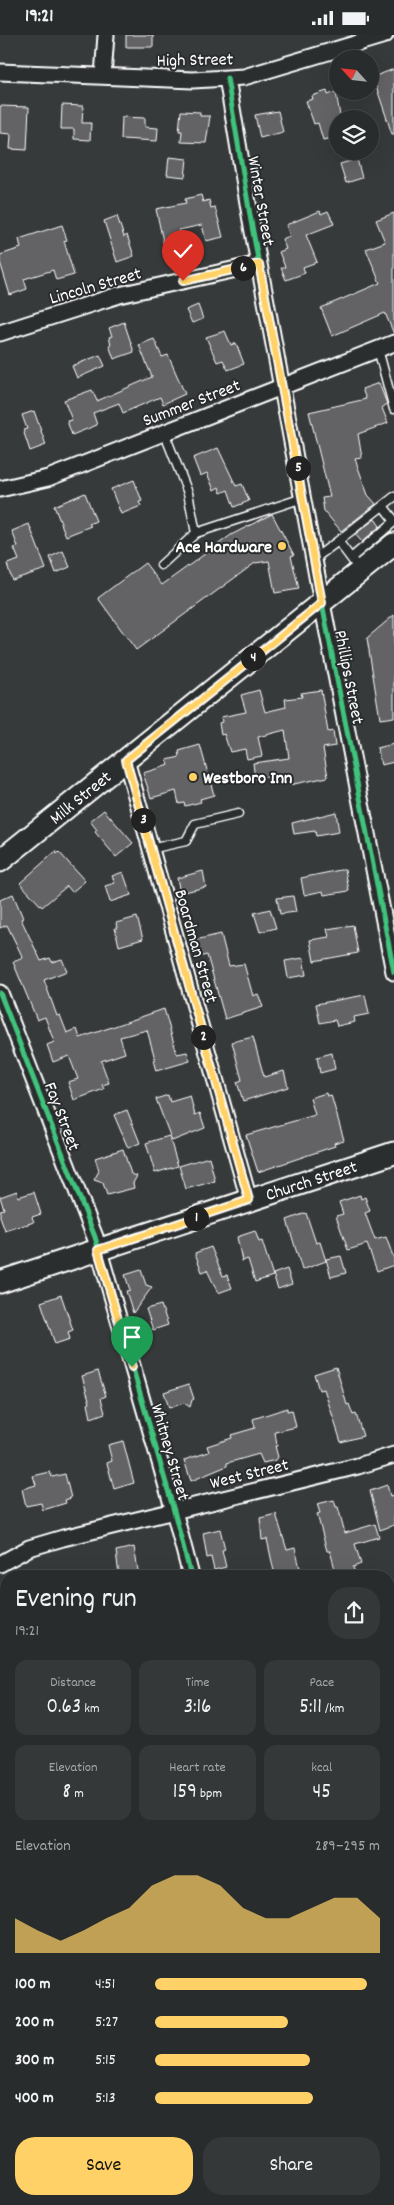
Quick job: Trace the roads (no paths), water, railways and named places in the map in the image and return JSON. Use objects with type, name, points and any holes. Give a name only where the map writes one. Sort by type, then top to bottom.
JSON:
[{"type":"main road","name":"Milk Street","points":[[1,858],[322,603],[356,565],[394,544]]},
{"type":"main road","name":"Church Street","points":[[0,1282],[394,1153]]},
{"type":"street","points":[[103,77],[106,35]]},
{"type":"street","name":"High Street","points":[[0,71],[193,80],[244,77],[385,35]]},
{"type":"street","name":"Winter Street","points":[[227,78],[259,264],[283,387]]},
{"type":"street","name":"Lincoln Street","points":[[0,333],[120,295],[259,264]]},
{"type":"street","name":"Summer Street","points":[[0,489],[48,478],[394,343]]},
{"type":"street","name":"Phillips Street","points":[[283,387],[322,603],[394,971]]},
{"type":"street","name":"Boardman Street","points":[[126,760],[249,1200]]},
{"type":"street","name":"Fay Street","points":[[0,993],[98,1250]]},
{"type":"street","name":"Whitney Street","points":[[98,1250],[189,1570]]},
{"type":"street","name":"West Street","points":[[0,1564],[29,1548],[394,1455]]},
{"type":"lane","points":[[378,349],[394,409]]},
{"type":"lane","points":[[164,432],[188,493],[196,533]]},
{"type":"lane","points":[[314,559],[394,497]]},
{"type":"lane","points":[[161,565],[196,533],[303,498]]},
{"type":"lane","points":[[338,541],[356,565],[394,521],[383,506]]},
{"type":"lane","points":[[150,849],[186,841],[195,824],[238,813]]},
{"type":"place","name":"Ace Hardware","points":[[282,546]]},
{"type":"place","name":"Westboro Inn","points":[[193,777]]}]
